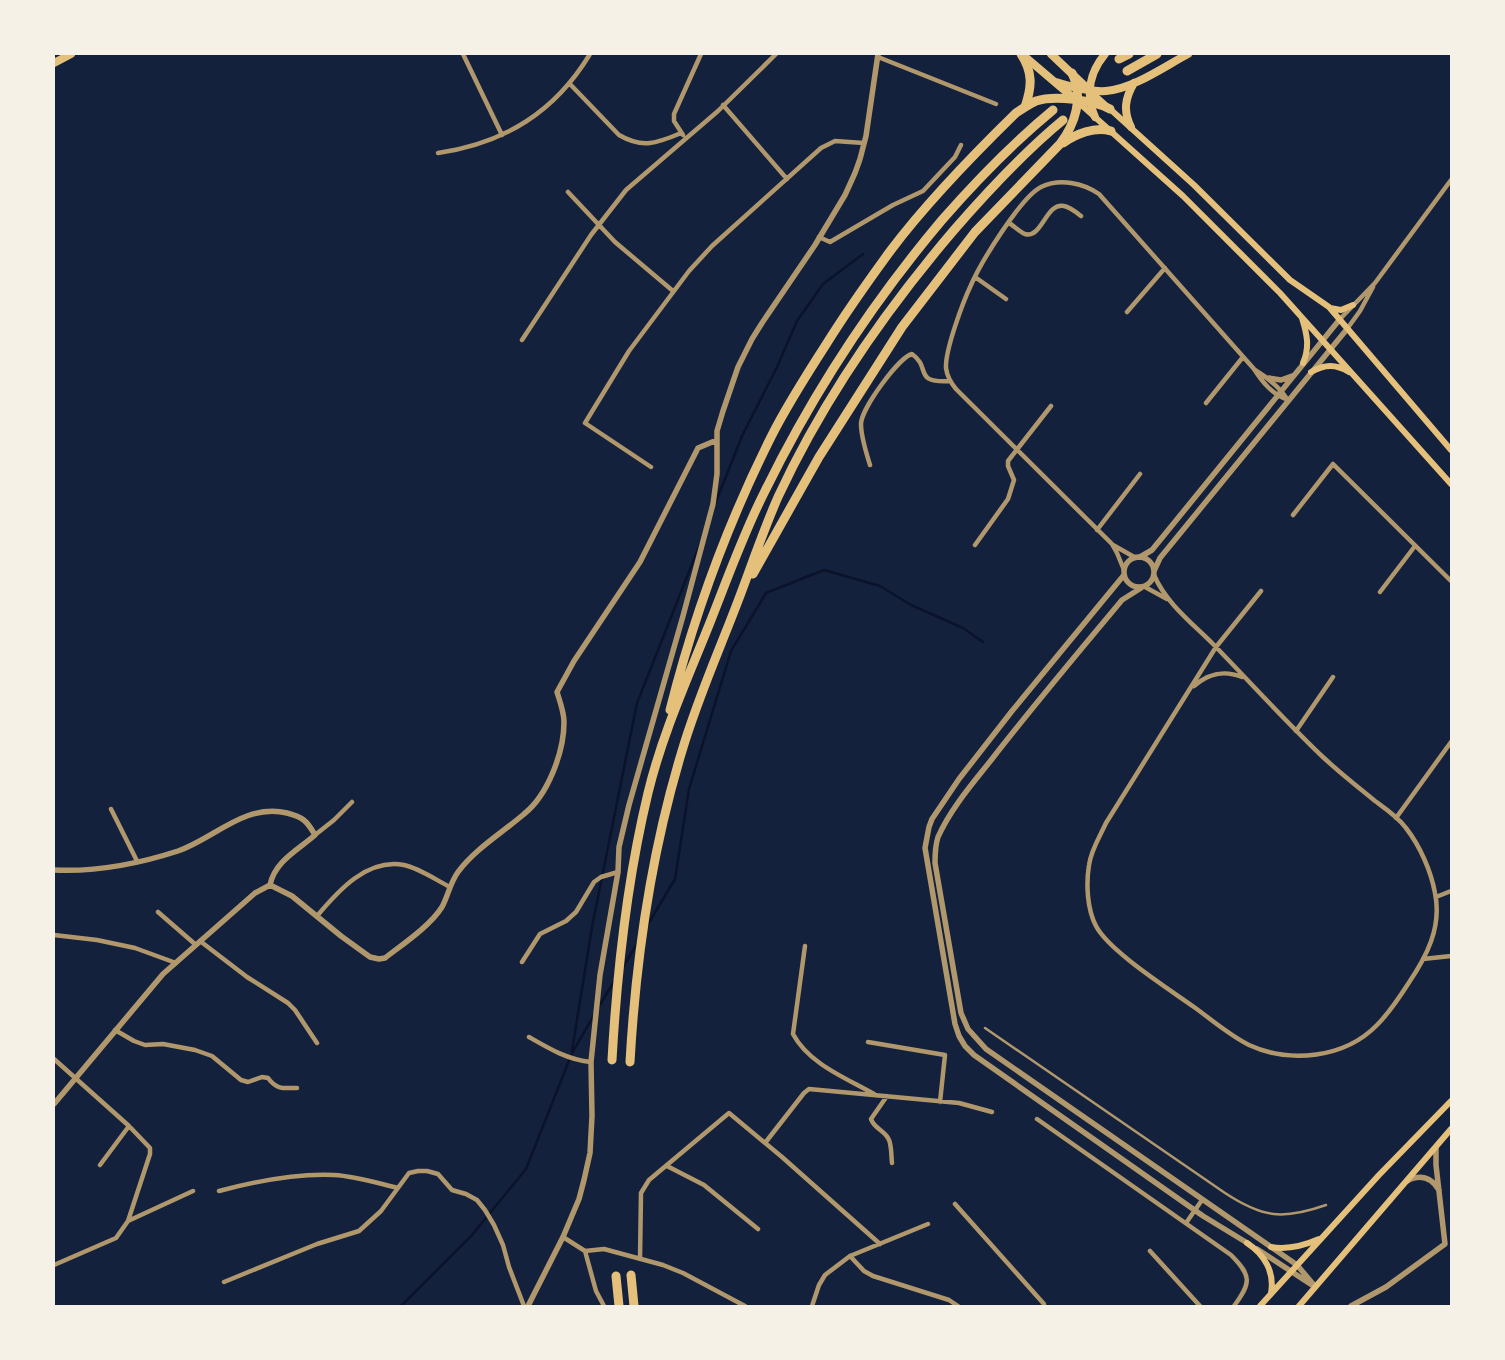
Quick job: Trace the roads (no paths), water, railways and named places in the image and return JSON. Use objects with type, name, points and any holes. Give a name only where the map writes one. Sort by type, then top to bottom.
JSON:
[{"type":"highway","points":[[54,63],[72,54]]},
{"type":"highway","points":[[1021,54],[1078,101]]},
{"type":"highway","points":[[1021,54],[1029,69],[1030,78],[1030,94],[1025,107]]},
{"type":"highway","points":[[1053,55],[1063,54]]},
{"type":"highway","points":[[1095,117],[1089,90],[1093,72],[1105,54]]},
{"type":"highway","points":[[1120,59],[1129,54]]},
{"type":"highway","points":[[1127,71],[1157,54]]},
{"type":"highway","points":[[1056,82],[1089,90],[1109,90],[1134,83],[1188,54]]},
{"type":"highway","points":[[1053,55],[1089,90]]},
{"type":"highway","points":[[737,603],[819,457],[902,327],[975,232],[1068,134],[1074,121],[1078,101],[1077,88],[1072,73]]},
{"type":"highway","points":[[1131,128],[1127,118],[1126,103],[1134,83]]},
{"type":"highway","points":[[612,1060],[615,1004],[626,915],[648,794],[660,746],[684,654],[705,588],[771,436],[802,382],[850,307],[892,248],[966,164],[1016,113],[1043,99],[1078,101],[1110,109]]},
{"type":"highway","points":[[660,746],[749,524],[791,440],[832,368],[882,294],[925,240],[960,200],[1020,138],[1053,110]]},
{"type":"highway","points":[[630,1062],[639,949],[646,903],[667,802],[696,708],[778,497],[836,390],[899,296],[977,204],[1037,142],[1063,120]]},
{"type":"highway","points":[[1060,144],[1090,131],[1111,131]]},
{"type":"highway","points":[[631,1275],[634,1306]]},
{"type":"highway","points":[[616,1276],[618,1306]]},
{"type":"main road","points":[[1089,90],[1194,185],[1290,280],[1329,307],[1451,450]]},
{"type":"main road","points":[[1078,101],[1190,203],[1300,314],[1451,484]]},
{"type":"main road","points":[[1329,307],[1341,310],[1353,305]]},
{"type":"main road","points":[[1300,314],[1308,342],[1308,349],[1303,363]]},
{"type":"main road","points":[[1311,372],[1319,367],[1335,366],[1348,371],[1356,377]]},
{"type":"main road","points":[[1260,1306],[1379,1175],[1451,1101]]},
{"type":"main road","points":[[1298,1306],[1451,1129]]},
{"type":"main road","points":[[1271,1246],[1297,1247],[1322,1237]]},
{"type":"main road","points":[[1248,1243],[1258,1252],[1268,1266],[1272,1281],[1271,1294]]},
{"type":"street","points":[[463,54],[502,134]]},
{"type":"street","points":[[438,153],[470,147],[502,134],[536,116],[569,84],[590,54]]},
{"type":"street","points":[[686,138],[674,121],[674,114],[702,54]]},
{"type":"street","points":[[522,340],[599,224],[626,190],[718,111],[776,54]]},
{"type":"street","points":[[528,1306],[564,1237],[579,1199],[590,1153],[591,1062],[600,975],[618,872],[619,847],[629,804],[684,616],[713,504],[717,474],[717,431],[728,393],[749,346],[762,323],[803,264],[845,195],[860,159],[864,143],[878,56],[996,104]]},
{"type":"street","points":[[569,84],[619,135],[627,140],[644,144],[660,142],[682,133]]},
{"type":"street","points":[[723,105],[787,179]]},
{"type":"street","points":[[651,467],[585,423],[629,351],[689,271],[712,246],[787,179],[827,144],[843,140],[864,143]]},
{"type":"street","points":[[819,237],[830,242],[893,205],[923,191],[955,157],[961,145]]},
{"type":"street","points":[[1315,1287],[1297,1265],[986,1049],[974,1037],[961,1013],[935,863],[935,846],[942,830],[970,787],[1022,720],[1122,600],[1151,582],[1160,558],[1347,328],[1360,311],[1375,283],[1451,180]]},
{"type":"street","points":[[1261,591],[1216,647],[1106,823],[1092,853],[1089,865],[1090,908],[1096,926],[1107,940],[1130,960],[1237,1038],[1259,1049],[1309,1056],[1341,1049],[1366,1035],[1378,1025],[1398,1000],[1423,959],[1432,940],[1436,924],[1436,897],[1420,852],[1406,827],[1325,759],[1296,731],[1216,647],[1172,602],[1160,587],[1148,560],[1138,558],[1112,544],[1097,530],[956,389],[950,381],[946,366],[948,352],[965,298],[975,276],[1009,223],[1031,194],[1041,187],[1052,183],[1082,185],[1090,188],[1106,201],[1254,369],[1263,382],[1277,396],[1288,400]]},
{"type":"street","points":[[568,192],[615,242],[673,291]]},
{"type":"street","points":[[1009,223],[1025,234],[1031,234],[1055,207],[1061,205],[1067,207],[1081,216]]},
{"type":"street","points":[[1127,312],[1165,268]]},
{"type":"street","points":[[975,276],[1006,299]]},
{"type":"street","points":[[1315,1287],[1194,1210],[965,1046],[959,1036],[951,1007],[925,848],[932,819],[959,779],[1124,572],[1128,562],[1152,550],[1303,363],[1353,305],[1375,283]]},
{"type":"street","points":[[870,465],[862,434],[862,414],[903,359],[907,355],[912,354],[917,358],[924,375],[929,380],[936,382],[950,381]]},
{"type":"street","points":[[1206,403],[1243,357]]},
{"type":"street","points":[[1254,369],[1282,390],[1288,400]]},
{"type":"street","points":[[1268,378],[1281,380],[1294,375]]},
{"type":"street","points":[[975,545],[1011,494],[1014,480],[1008,466],[1008,461],[1051,406]]},
{"type":"street","points":[[270,885],[292,896],[370,957],[379,959],[385,958],[432,918],[442,906],[458,872],[502,831],[525,814],[536,802],[554,771],[562,742],[564,720],[557,692],[574,661],[640,562],[698,448],[716,440]]},
{"type":"street","points":[[1293,515],[1333,464],[1451,581]]},
{"type":"street","points":[[1097,530],[1140,474]]},
{"type":"street","points":[[1112,544],[1128,583],[1132,586],[1143,587],[1172,602]]},
{"type":"street","points":[[1380,592],[1415,546]]},
{"type":"street","points":[[1190,690],[1201,680],[1215,674],[1226,672],[1245,678]]},
{"type":"street","points":[[1296,731],[1333,677]]},
{"type":"street","points":[[1396,818],[1451,742]]},
{"type":"street","points":[[54,1104],[154,985],[255,893],[270,885],[274,871],[281,863],[334,820],[352,802]]},
{"type":"street","points":[[111,809],[137,861]]},
{"type":"street","points":[[54,870],[93,870],[178,851],[243,817],[264,811],[282,812],[304,819],[316,835]]},
{"type":"street","points":[[317,916],[349,882],[366,871],[378,867],[393,864],[405,865],[450,887]]},
{"type":"street","points":[[522,962],[540,934],[566,921],[576,912],[594,882],[601,877],[618,872]]},
{"type":"street","points":[[1436,897],[1451,891]]},
{"type":"street","points":[[158,912],[198,943],[288,1003],[295,1010],[317,1043]]},
{"type":"street","points":[[54,935],[97,940],[135,948],[176,963]]},
{"type":"street","points":[[805,946],[793,1034],[811,1057],[877,1095]]},
{"type":"street","points":[[1423,959],[1451,956]]},
{"type":"street","points":[[115,1030],[145,1045],[163,1044],[195,1050],[212,1056],[242,1080],[248,1082],[262,1077],[268,1078],[273,1085],[280,1088],[297,1088]]},
{"type":"street","points":[[529,1037],[568,1057],[578,1061],[591,1062]]},
{"type":"street","points":[[868,1042],[945,1055],[940,1102]]},
{"type":"street","points":[[54,1059],[129,1126],[150,1148],[150,1154],[128,1221],[116,1238],[54,1265]]},
{"type":"street","points":[[765,1143],[809,1089],[959,1103],[992,1112]]},
{"type":"street","points":[[887,1096],[871,1120],[873,1125],[889,1139],[892,1163]]},
{"type":"street","points":[[640,1259],[641,1193],[650,1180],[729,1113],[880,1244]]},
{"type":"street","points":[[1037,1119],[1231,1255],[1244,1270],[1248,1284],[1246,1290],[1234,1306]]},
{"type":"street","points":[[100,1165],[129,1126]]},
{"type":"street","points":[[1351,1306],[1386,1287],[1446,1244],[1436,1147]]},
{"type":"street","points":[[667,1166],[704,1184],[758,1229]]},
{"type":"street","points":[[224,1282],[316,1244],[359,1231],[381,1211],[409,1173],[428,1171],[438,1174],[452,1190],[477,1200],[494,1225],[503,1245],[524,1306]]},
{"type":"street","points":[[219,1191],[271,1180],[322,1175],[350,1177],[398,1188]]},
{"type":"street","points":[[1405,1182],[1414,1178],[1424,1177],[1432,1180],[1440,1190]]},
{"type":"street","points":[[128,1221],[193,1191]]},
{"type":"street","points":[[1186,1223],[1202,1200]]},
{"type":"street","points":[[956,1204],[1044,1306]]},
{"type":"street","points":[[812,1306],[819,1284],[825,1274],[850,1256],[928,1224]]},
{"type":"street","points":[[564,1237],[585,1251],[604,1249],[663,1265],[683,1273],[745,1306]]},
{"type":"street","points":[[585,1251],[596,1291],[604,1306]]},
{"type":"street","points":[[1150,1251],[1200,1306]]},
{"type":"street","points":[[850,1256],[864,1271],[873,1276],[949,1300],[958,1306]]},
{"type":"lane","points":[[985,1028],[1225,1193],[1250,1208],[1278,1215],[1290,1215],[1301,1214],[1326,1205]]},
{"type":"waterway","points":[[715,504],[742,436],[777,367],[797,321],[823,284],[863,254]]},
{"type":"waterway","points":[[572,1051],[592,927],[637,703],[700,544]]},
{"type":"waterway","points":[[647,926],[675,879],[689,789],[731,651],[766,593],[824,570],[880,586],[911,605],[963,628],[983,642]]},
{"type":"waterway","points":[[623,967],[638,942]]},
{"type":"waterway","points":[[598,1008],[615,980]]},
{"type":"waterway","points":[[401,1306],[472,1235],[526,1169],[572,1053],[594,1015]]}]
